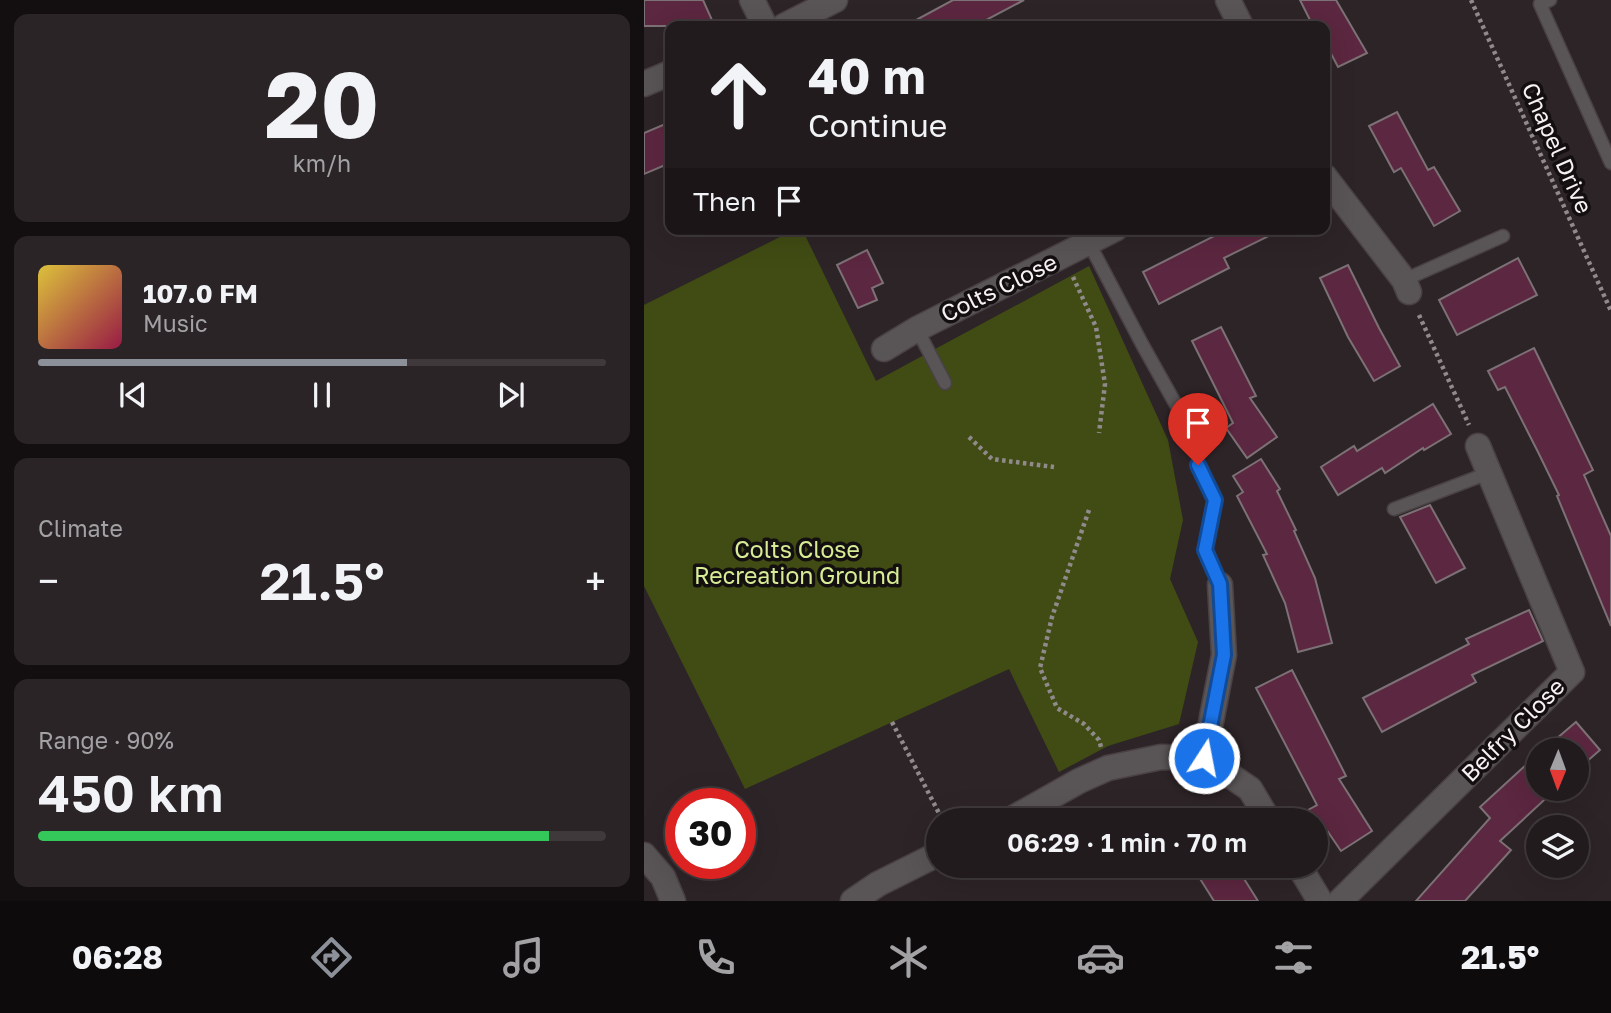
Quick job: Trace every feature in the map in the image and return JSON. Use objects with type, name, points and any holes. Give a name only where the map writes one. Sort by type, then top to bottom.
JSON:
[{"type":"street","points":[[751,0],[762,21]]},
{"type":"street","points":[[794,21],[835,0]]},
{"type":"street","points":[[1228,0],[1238,21]]},
{"type":"street","points":[[644,84],[665,75]]},
{"type":"street","points":[[1330,184],[1406,286]]},
{"type":"street","name":"Colts Close","points":[[884,349],[917,329],[1104,235]]},
{"type":"street","name":"Belfry Close","points":[[1340,901],[1572,672],[1478,446]]},
{"type":"street","points":[[1204,758],[1224,655],[1220,584]]},
{"type":"street","points":[[1031,808],[1108,768],[1161,757],[1204,758],[1250,789],[1261,808]]},
{"type":"street","points":[[644,855],[663,877],[673,901]]},
{"type":"street","points":[[853,901],[878,884],[926,860]]},
{"type":"street","points":[[1306,878],[1320,901]]},
{"type":"lane","points":[[1550,0],[1540,4],[1611,163]]},
{"type":"lane","points":[[1406,286],[1503,236]]},
{"type":"lane","points":[[1089,243],[1189,428]]},
{"type":"lane","points":[[917,329],[945,383]]},
{"type":"lane","points":[[1198,465],[1215,500],[1205,550],[1220,584]]},
{"type":"lane","points":[[1394,509],[1490,472]]},
{"type":"path","name":"Chapel Drive","points":[[1471,0],[1611,310]]},
{"type":"path","points":[[1063,257],[1096,327],[1105,384],[1099,433]]},
{"type":"path","points":[[1406,286],[1478,446]]},
{"type":"path","points":[[969,437],[992,459],[1054,467]]},
{"type":"path","points":[[1089,510],[1052,617],[1040,668],[1057,708],[1084,723],[1099,740],[1108,768]]},
{"type":"path","points":[[892,722],[936,808]]},
{"type":"green space","name":"Colts Close Recreation Ground","points":[[784,235],[805,235],[876,381],[1089,266],[1168,440],[1183,520],[1170,579],[1198,642],[1179,724],[1108,746],[1059,772],[1009,669],[745,788],[644,586],[644,305]]},
{"type":"building","points":[[644,0],[703,0],[712,20],[665,21],[665,26],[644,26]]},
{"type":"building","points":[[953,0],[1024,0],[984,21],[914,21]]},
{"type":"building","points":[[1300,0],[1336,0],[1367,53],[1338,67],[1330,52],[1330,21],[1310,21]]},
{"type":"building","points":[[1397,112],[1428,170],[1434,167],[1460,211],[1434,226],[1401,168],[1394,172],[1369,126]]},
{"type":"building","points":[[665,124],[665,165],[644,174],[644,133]]},
{"type":"building","points":[[1216,235],[1271,235],[1224,258],[1229,268],[1159,304],[1143,272]]},
{"type":"building","points":[[867,250],[883,283],[872,288],[877,300],[858,308],[837,265]]},
{"type":"building","points":[[1518,258],[1537,295],[1457,335],[1439,300]]},
{"type":"building","points":[[1348,265],[1400,366],[1374,381],[1348,337],[1320,278]]},
{"type":"building","points":[[1221,327],[1256,396],[1250,398],[1277,437],[1247,458],[1226,428],[1233,423],[1192,341]]},
{"type":"building","points":[[1534,348],[1593,470],[1584,475],[1611,536],[1611,626],[1557,496],[1559,495],[1505,387],[1498,390],[1488,371]]},
{"type":"building","points":[[1433,404],[1451,434],[1424,450],[1423,448],[1385,473],[1382,468],[1338,495],[1321,467],[1354,446],[1357,451]]},
{"type":"building","points":[[1261,459],[1280,489],[1277,491],[1315,578],[1332,643],[1298,652],[1285,603],[1263,555],[1267,554],[1237,496],[1243,492],[1233,476]]},
{"type":"building","points":[[1430,505],[1465,568],[1436,583],[1400,517]]},
{"type":"building","points":[[1529,610],[1543,641],[1472,675],[1476,682],[1382,732],[1363,698],[1469,644],[1466,639]]},
{"type":"building","points":[[1292,670],[1346,776],[1339,779],[1372,831],[1341,851],[1328,832],[1328,808],[1312,808],[1317,805],[1256,688]]},
{"type":"building","points":[[1576,722],[1600,750],[1589,760],[1589,738],[1557,738]]},
{"type":"building","points":[[1526,765],[1526,802],[1542,802],[1500,841],[1511,850],[1465,901],[1416,901],[1490,818],[1480,807]]},
{"type":"building","points":[[1200,878],[1244,878],[1258,901],[1214,901]]},
{"type":"route","points":[[1198,465],[1215,500],[1205,550],[1220,584],[1224,655],[1204,758]]}]
